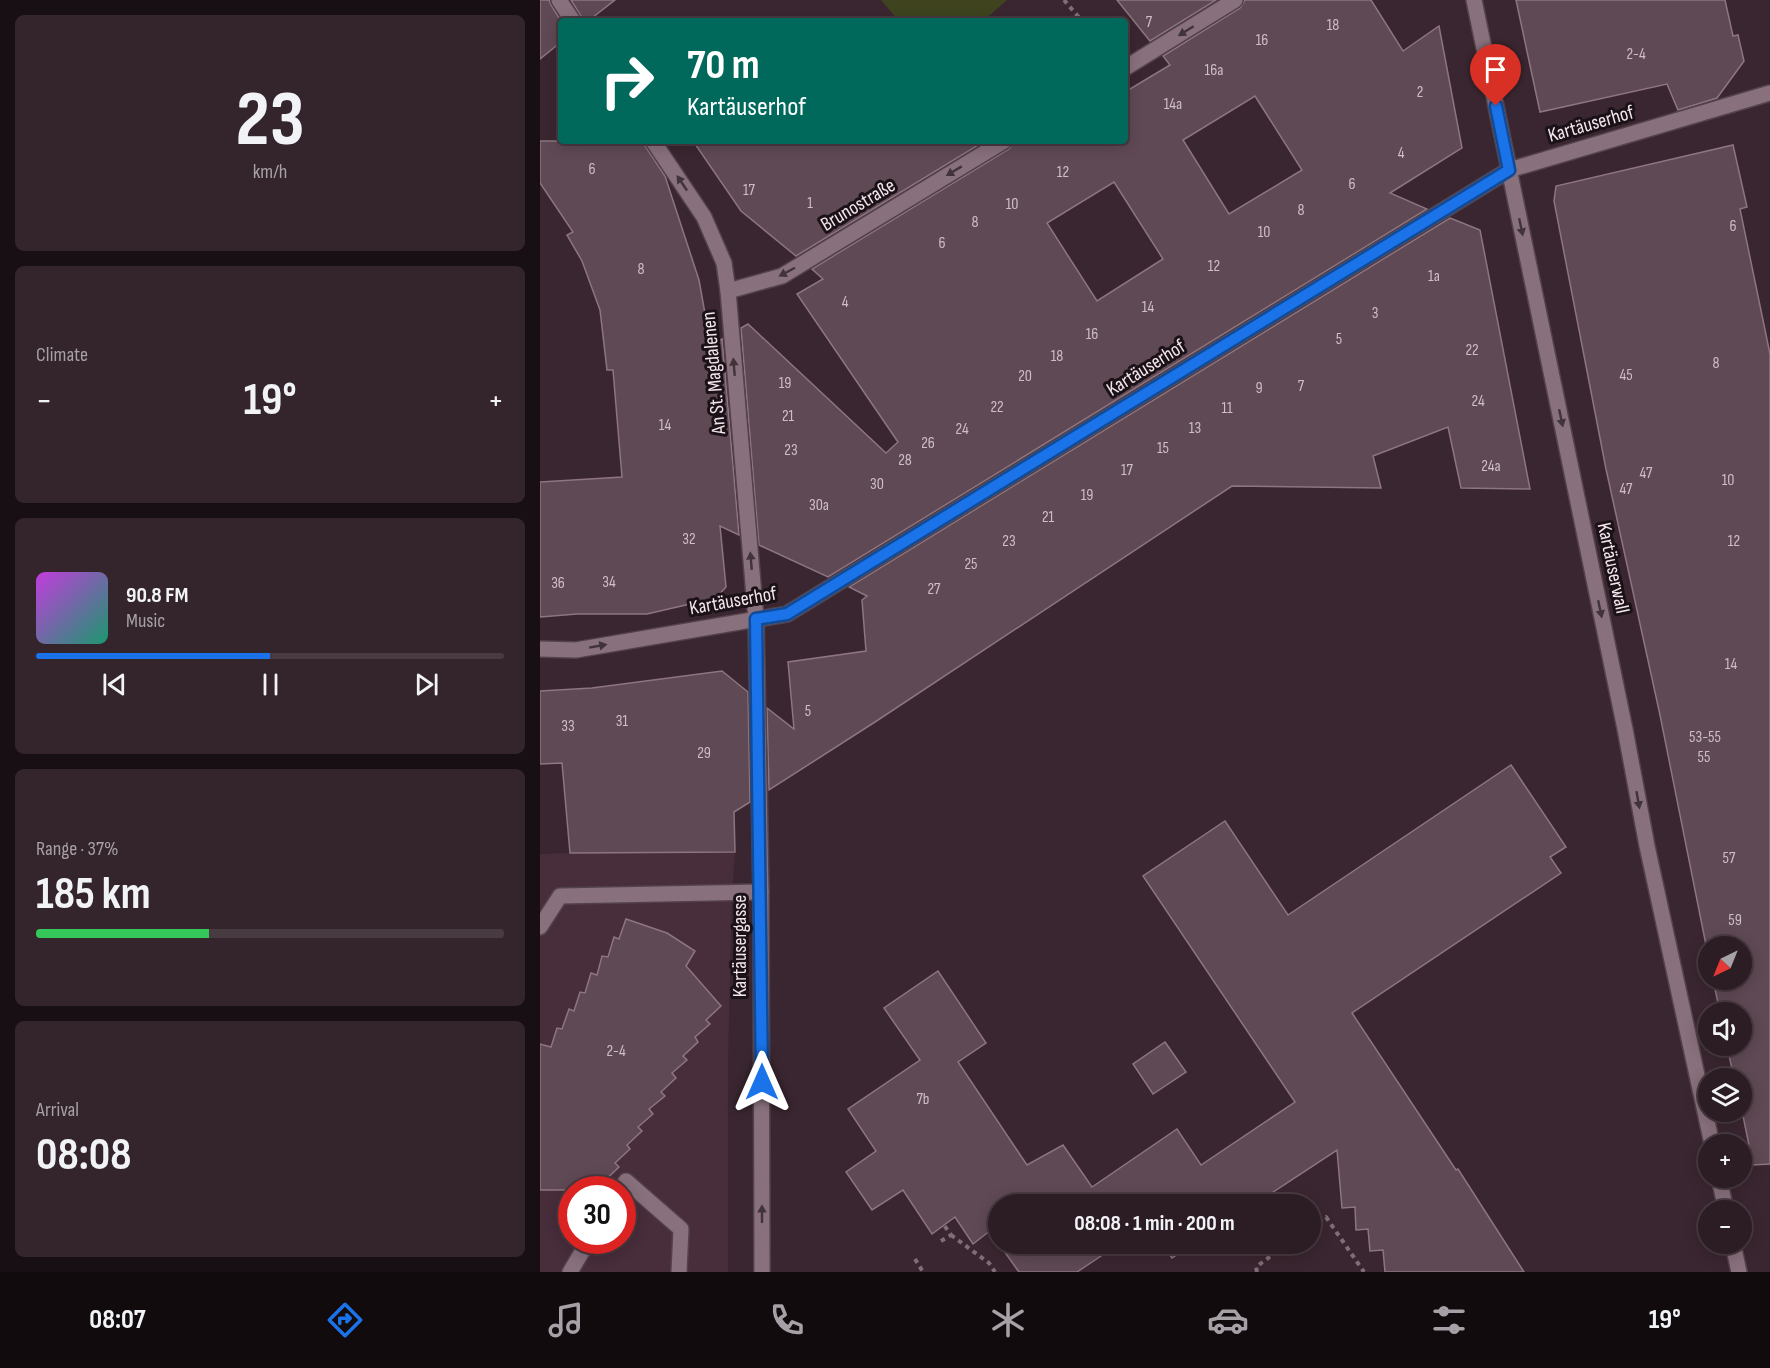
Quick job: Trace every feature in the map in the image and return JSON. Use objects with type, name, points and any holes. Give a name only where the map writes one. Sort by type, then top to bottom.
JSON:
[{"type":"street","points":[[559,0],[571,18]]},
{"type":"street","points":[[1128,66],[1236,0]]},
{"type":"street","name":"Kartäuserwall","points":[[1474,0],[1625,729],[1647,846],[1710,1134]]},
{"type":"street","name":"Kartäuserhof","points":[[540,649],[576,650],[787,614],[1509,170],[1770,93]]},
{"type":"street","name":"An St. Magdalenen","points":[[655,144],[704,217],[724,263],[756,619]]},
{"type":"street","name":"Brunostraße","points":[[728,291],[782,276],[1000,144]]},
{"type":"street","name":"Kartäusergasse","points":[[756,619],[761,892],[762,1272]]},
{"type":"street","points":[[540,927],[560,896],[761,892]]},
{"type":"street","points":[[636,1190],[681,1229],[679,1272]]},
{"type":"street","points":[[570,1272],[581,1254]]},
{"type":"street","points":[[1735,1254],[1739,1272]]},
{"type":"path","points":[[1064,0],[1079,18]]},
{"type":"path","points":[[1321,1220],[1326,1217],[1364,1272]]},
{"type":"path","points":[[944,1225],[951,1234],[989,1263],[995,1272]]},
{"type":"path","points":[[941,1242],[951,1234]]},
{"type":"path","points":[[1257,1272],[1256,1267],[1274,1254]]},
{"type":"path","points":[[915,1259],[923,1272]]},
{"type":"shaded area","points":[[735,852],[728,1062],[728,1272],[540,1272],[540,854]]},
{"type":"green space","points":[[881,0],[1007,0],[986,18],[896,18]]},
{"type":"building","points":[[540,0],[549,0],[559,18],[558,44],[540,59]]},
{"type":"building","points":[[571,0],[615,0],[592,18],[582,18]]},
{"type":"building","points":[[1117,0],[1216,0],[1150,41]]},
{"type":"building","points":[[1245,0],[1371,0],[1403,51],[1439,26],[1462,148],[1390,193],[1427,209],[828,577],[759,545],[741,328],[748,324],[886,453],[898,442],[797,294],[823,279],[812,269],[1009,149],[1012,144],[1128,144],[1128,90],[1170,65],[1163,56],[1240,8]],"holes":[[[1255,96],[1302,170],[1229,214],[1183,140]],[[1114,182],[1163,259],[1097,301],[1047,223]]]},
{"type":"building","points":[[1516,0],[1725,0],[1733,36],[1738,35],[1744,61],[1717,98],[1678,110],[1667,84],[1540,112]]},
{"type":"building","points":[[540,141],[558,141],[558,144],[644,144],[665,176],[699,280],[711,347],[722,339],[739,535],[720,526],[726,587],[716,598],[647,614],[577,614],[540,617],[540,482],[622,477],[613,370],[607,370],[600,310],[582,261],[567,235],[573,232],[540,183]]},
{"type":"building","points":[[695,144],[980,144],[796,256],[741,211]]},
{"type":"building","points":[[1733,145],[1747,207],[1740,209],[1770,354],[1770,1164],[1753,1165],[1752,1134],[1747,1134],[1744,1122],[1752,1122],[1752,1068],[1732,1068],[1729,1056],[1752,1056],[1752,1002],[1718,1002],[1715,990],[1752,990],[1752,936],[1704,936],[1660,715],[1606,469],[1554,201],[1556,186]]},
{"type":"building","points":[[1450,218],[1480,230],[1530,489],[1461,488],[1448,427],[1373,456],[1381,488],[1232,486],[769,790],[767,708],[794,729],[788,662],[866,651],[862,600],[867,596],[849,587]]},
{"type":"building","points":[[722,671],[748,692],[750,802],[734,812],[735,852],[570,853],[562,763],[540,764],[540,691],[592,688]]},
{"type":"building","points":[[1511,765],[1566,847],[1550,857],[1561,873],[1352,1013],[1456,1170],[1458,1169],[1524,1272],[1385,1272],[1383,1250],[1370,1251],[1368,1229],[1356,1230],[1355,1207],[1342,1208],[1337,1150],[1270,1194],[988,1194],[988,1232],[973,1244],[955,1217],[932,1234],[903,1190],[872,1210],[846,1172],[876,1151],[848,1109],[920,1060],[884,1008],[938,971],[986,1043],[958,1062],[1027,1165],[1063,1145],[1092,1187],[1177,1129],[1201,1165],[1295,1102],[1143,876],[1225,821],[1288,915]]},
{"type":"building","points":[[626,919],[667,933],[695,951],[686,966],[721,1006],[706,1020],[710,1024],[695,1037],[698,1042],[683,1056],[687,1060],[672,1073],[676,1078],[661,1092],[665,1096],[649,1109],[653,1114],[638,1127],[642,1131],[627,1145],[630,1149],[615,1163],[619,1167],[610,1176],[558,1176],[558,1190],[540,1190],[540,1044],[551,1047],[557,1028],[562,1029],[569,1009],[574,1011],[580,992],[585,993],[591,973],[597,975],[602,956],[608,957],[614,937],[619,939]]},
{"type":"building","points":[[1165,1042],[1186,1072],[1153,1094],[1133,1064]]},
{"type":"building","points":[[1006,1254],[1104,1254],[1077,1272],[1019,1272]]},
{"type":"route","points":[[762,1082],[756,619],[787,614],[1509,170],[1496,106]]}]
